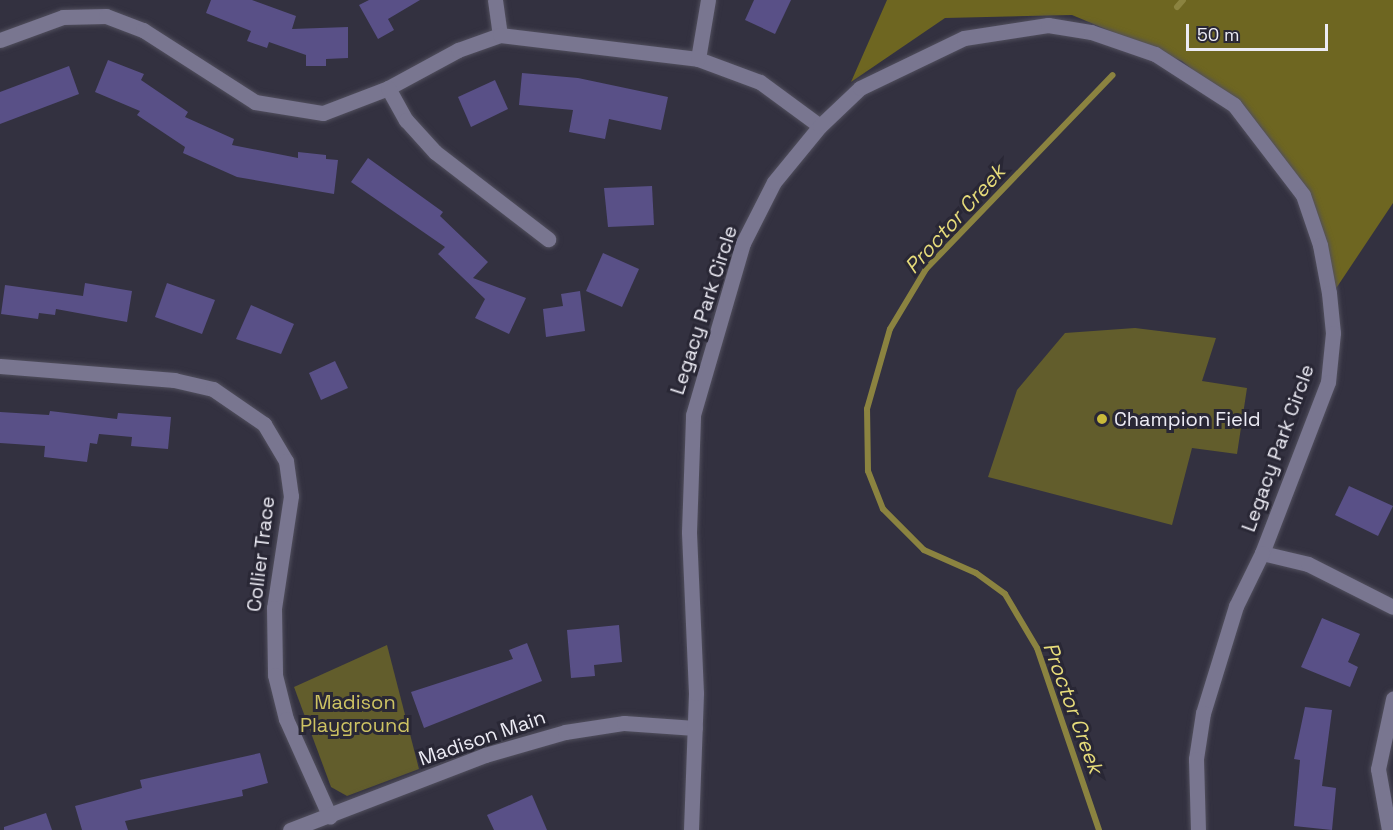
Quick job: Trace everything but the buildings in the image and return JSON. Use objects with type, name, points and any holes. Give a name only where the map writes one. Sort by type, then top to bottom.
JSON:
[{"type":"street","points":[[495,0],[500,34]]},
{"type":"street","points":[[698,59],[708,0]]},
{"type":"street","points":[[0,40],[63,17],[106,16],[143,30],[255,102],[323,113],[388,88],[458,50],[500,34],[698,59],[760,82],[820,126]]},
{"type":"street","name":"Legacy Park Circle","points":[[692,830],[695,728],[689,534],[693,415],[743,243],[774,183],[820,126],[860,88],[917,58],[964,38],[1048,25],[1091,32],[1155,54],[1234,105],[1303,195],[1320,244],[1333,333],[1328,382],[1262,553],[1236,606],[1203,713],[1196,759],[1198,830]]},
{"type":"street","points":[[388,88],[406,120],[435,152],[548,239]]},
{"type":"street","name":"Collier Trace","points":[[0,366],[174,380],[213,389],[264,424],[286,461],[291,496],[274,608],[275,675],[286,719],[330,817]]},
{"type":"street","points":[[1262,553],[1308,564],[1393,607]]},
{"type":"street","points":[[1389,830],[1378,769],[1393,699]]},
{"type":"street","name":"Madison Main","points":[[290,830],[330,817],[485,755],[565,732],[624,723],[695,728]]},
{"type":"green space","name":"Champion Field","points":[[1135,328],[1216,338],[1202,381],[1247,388],[1237,454],[1192,448],[1172,525],[988,477],[1017,390],[1065,333]]},
{"type":"green space","name":"Madison Playground","points":[[387,645],[419,769],[347,796],[331,787],[294,687]]},
{"type":"shaded area","points":[[887,0],[1393,0],[1393,203],[1327,302],[1315,206],[1260,126],[1182,61],[1072,15],[945,18],[851,82]]},
{"type":"waterway","name":"Proctor Creek","points":[[1177,7],[1183,0]]},
{"type":"waterway","name":"Proctor Creek","points":[[1099,830],[1037,648],[1005,594],[976,573],[924,550],[883,509],[868,471],[867,409],[890,329],[926,269],[1113,75]]},
{"type":"place","name":"Champion Field","points":[[1102,419]]}]
